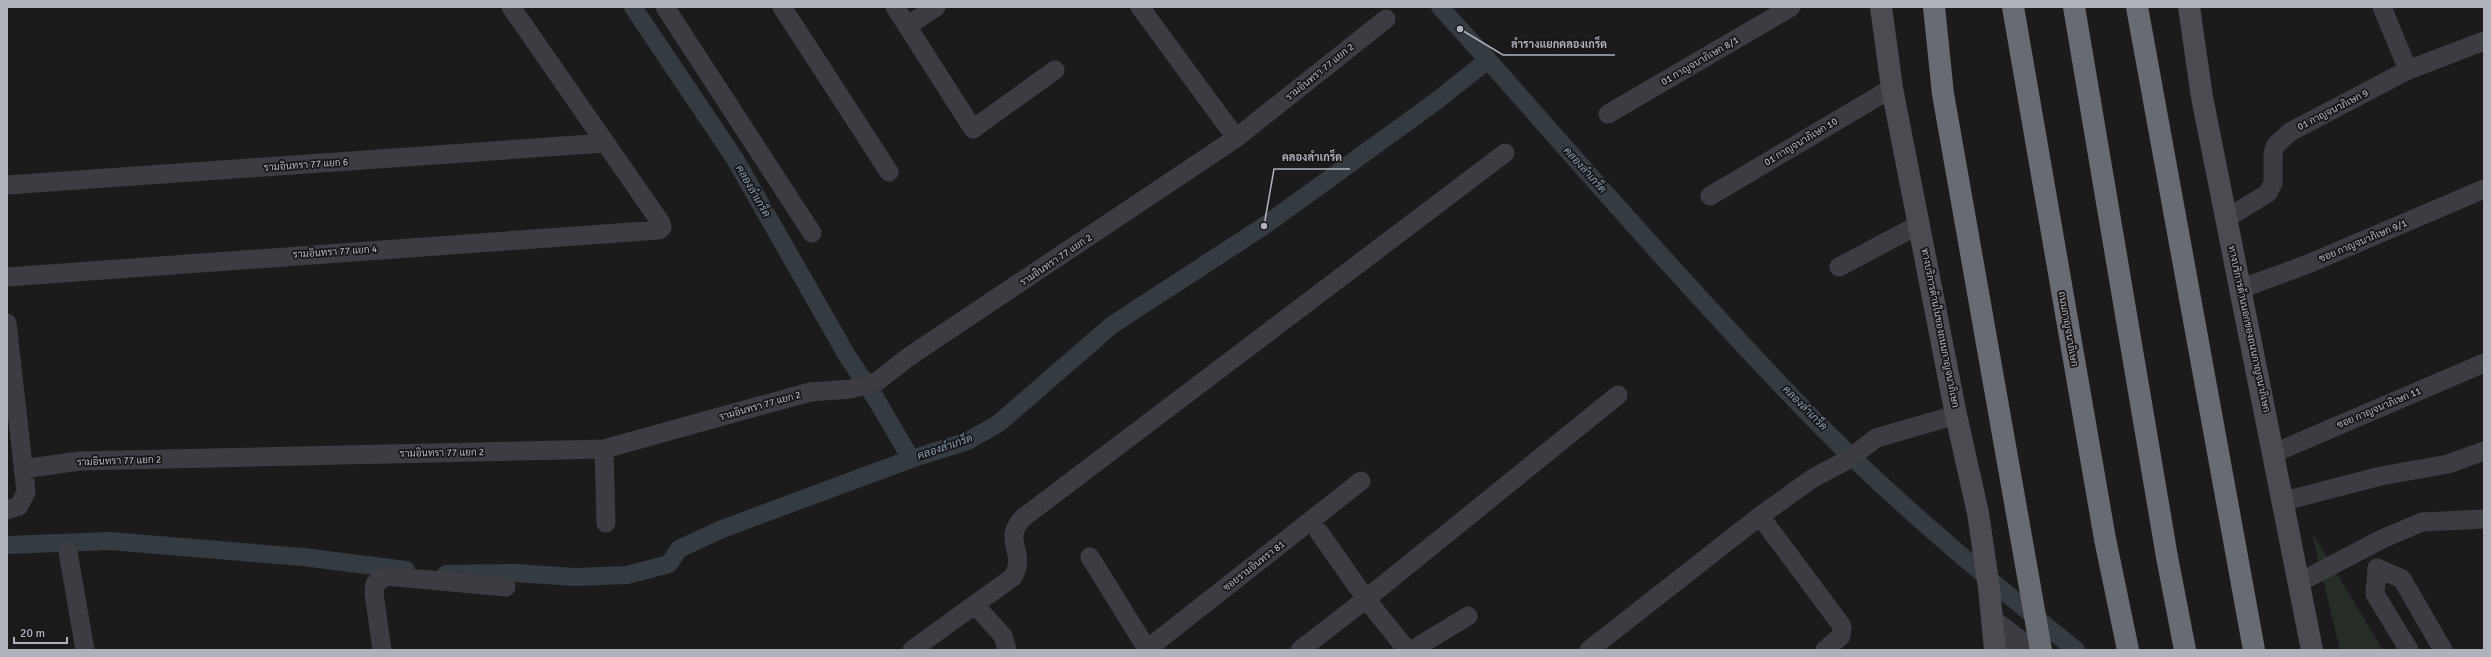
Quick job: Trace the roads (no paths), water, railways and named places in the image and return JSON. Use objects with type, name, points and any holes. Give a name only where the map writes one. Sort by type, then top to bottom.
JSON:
[{"type":"highway","points":[[1934,7],[1943,94],[2008,453],[2041,650]]},
{"type":"highway","name":"ถนนกาญจนาภิเษก","points":[[2013,7],[2105,539],[2128,650]]},
{"type":"highway","points":[[2074,7],[2167,557],[2185,650]]},
{"type":"highway","points":[[2137,7],[2254,650]]},
{"type":"main road","name":"ทางบริการด้านในของถนนกาญจนาภิเษก","points":[[1881,7],[1892,88],[1920,224],[1956,415],[1978,513],[1997,639]]},
{"type":"main road","name":"ทางบริการด้านนอกของถนนกาญจนาภิเษก","points":[[2189,7],[2202,97],[2284,501],[2312,650]]},
{"type":"street","points":[[511,7],[605,143]]},
{"type":"street","points":[[665,7],[812,232]]},
{"type":"street","points":[[782,7],[889,172]]},
{"type":"street","points":[[895,7],[973,129],[1055,70]]},
{"type":"street","points":[[907,26],[936,7]]},
{"type":"street","points":[[1140,7],[1236,138]]},
{"type":"street","name":"01 กาญจนาภิเษก 8/1","points":[[1608,114],[1791,7]]},
{"type":"street","points":[[2382,7],[2408,70]]},
{"type":"street","name":"รามอินทรา 77 แยก 2","points":[[23,468],[80,461],[604,449],[810,392],[851,389],[878,380],[907,358],[1236,138],[1386,19]]},
{"type":"street","name":"01 กาญจนาภิเษก 9","points":[[2227,218],[2268,193],[2273,183],[2273,153],[2276,145],[2290,132],[2408,70],[2484,41]]},
{"type":"street","name":"01 กาญจนาภิเษก 10","points":[[1710,196],[1892,88]]},
{"type":"street","name":"รามอินทรา 77 แยก 6","points":[[7,185],[605,143]]},
{"type":"street","name":"รามอินทรา 77 แยก 4","points":[[7,277],[659,230],[662,227],[605,143]]},
{"type":"street","points":[[912,650],[1013,577],[1018,569],[1019,561],[1013,536],[1015,525],[1024,517],[1505,153]]},
{"type":"street","name":"ซอย กาญจนาภิเษก 9/1","points":[[2240,290],[2308,264],[2484,189]]},
{"type":"street","points":[[1838,267],[1920,224]]},
{"type":"street","points":[[7,323],[26,492],[19,506],[7,510]]},
{"type":"street","name":"ซอย กาญจนาภิเษก 11","points":[[2274,453],[2484,363]]},
{"type":"street","points":[[1300,650],[1366,599],[1618,395]]},
{"type":"street","points":[[1589,650],[1760,516],[1813,478],[1849,459],[1876,438],[1956,415]]},
{"type":"street","points":[[604,449],[606,523]]},
{"type":"street","points":[[2284,501],[2382,476],[2448,464],[2484,451]]},
{"type":"street","name":"ซอยรามอินทรา 81","points":[[1146,650],[1362,481]]},
{"type":"street","points":[[1760,516],[1842,627],[1841,636],[1825,650]]},
{"type":"street","points":[[2300,582],[2366,547],[2422,522],[2484,519]]},
{"type":"street","points":[[1320,532],[1366,599],[1407,650]]},
{"type":"street","points":[[2366,547],[2377,568],[2375,594],[2405,644],[2427,622]]},
{"type":"street","points":[[68,552],[85,650]]},
{"type":"street","points":[[1090,558],[1146,650]]},
{"type":"street","points":[[2377,568],[2402,579],[2443,650]]},
{"type":"street","points":[[382,650],[374,593],[375,584],[386,576],[506,588]]},
{"type":"street","points":[[975,604],[1003,636],[1007,650]]},
{"type":"street","points":[[1412,650],[1468,616]]},
{"type":"street","points":[[1997,639],[2034,650]]},
{"type":"waterway","name":"คลองลำเกร็ด","points":[[633,7],[735,159],[846,354],[876,399],[911,459],[968,441],[999,423],[1112,325],[1264,226],[1435,102],[1488,60],[1679,275],[1797,402],[1863,468],[1897,499],[1968,561],[2076,650]]},
{"type":"waterway","points":[[1440,7],[1488,60]]},
{"type":"waterway","points":[[446,574],[515,573],[575,577],[627,575],[669,564],[679,549],[722,529],[911,459]]},
{"type":"waterway","points":[[7,545],[110,541],[303,557],[406,570]]},
{"type":"place","name":"ลำรางแยกคลองเกร็ด","points":[[1460,29]]},
{"type":"place","name":"คลองลำเกร็ด","points":[[1264,226]]}]
